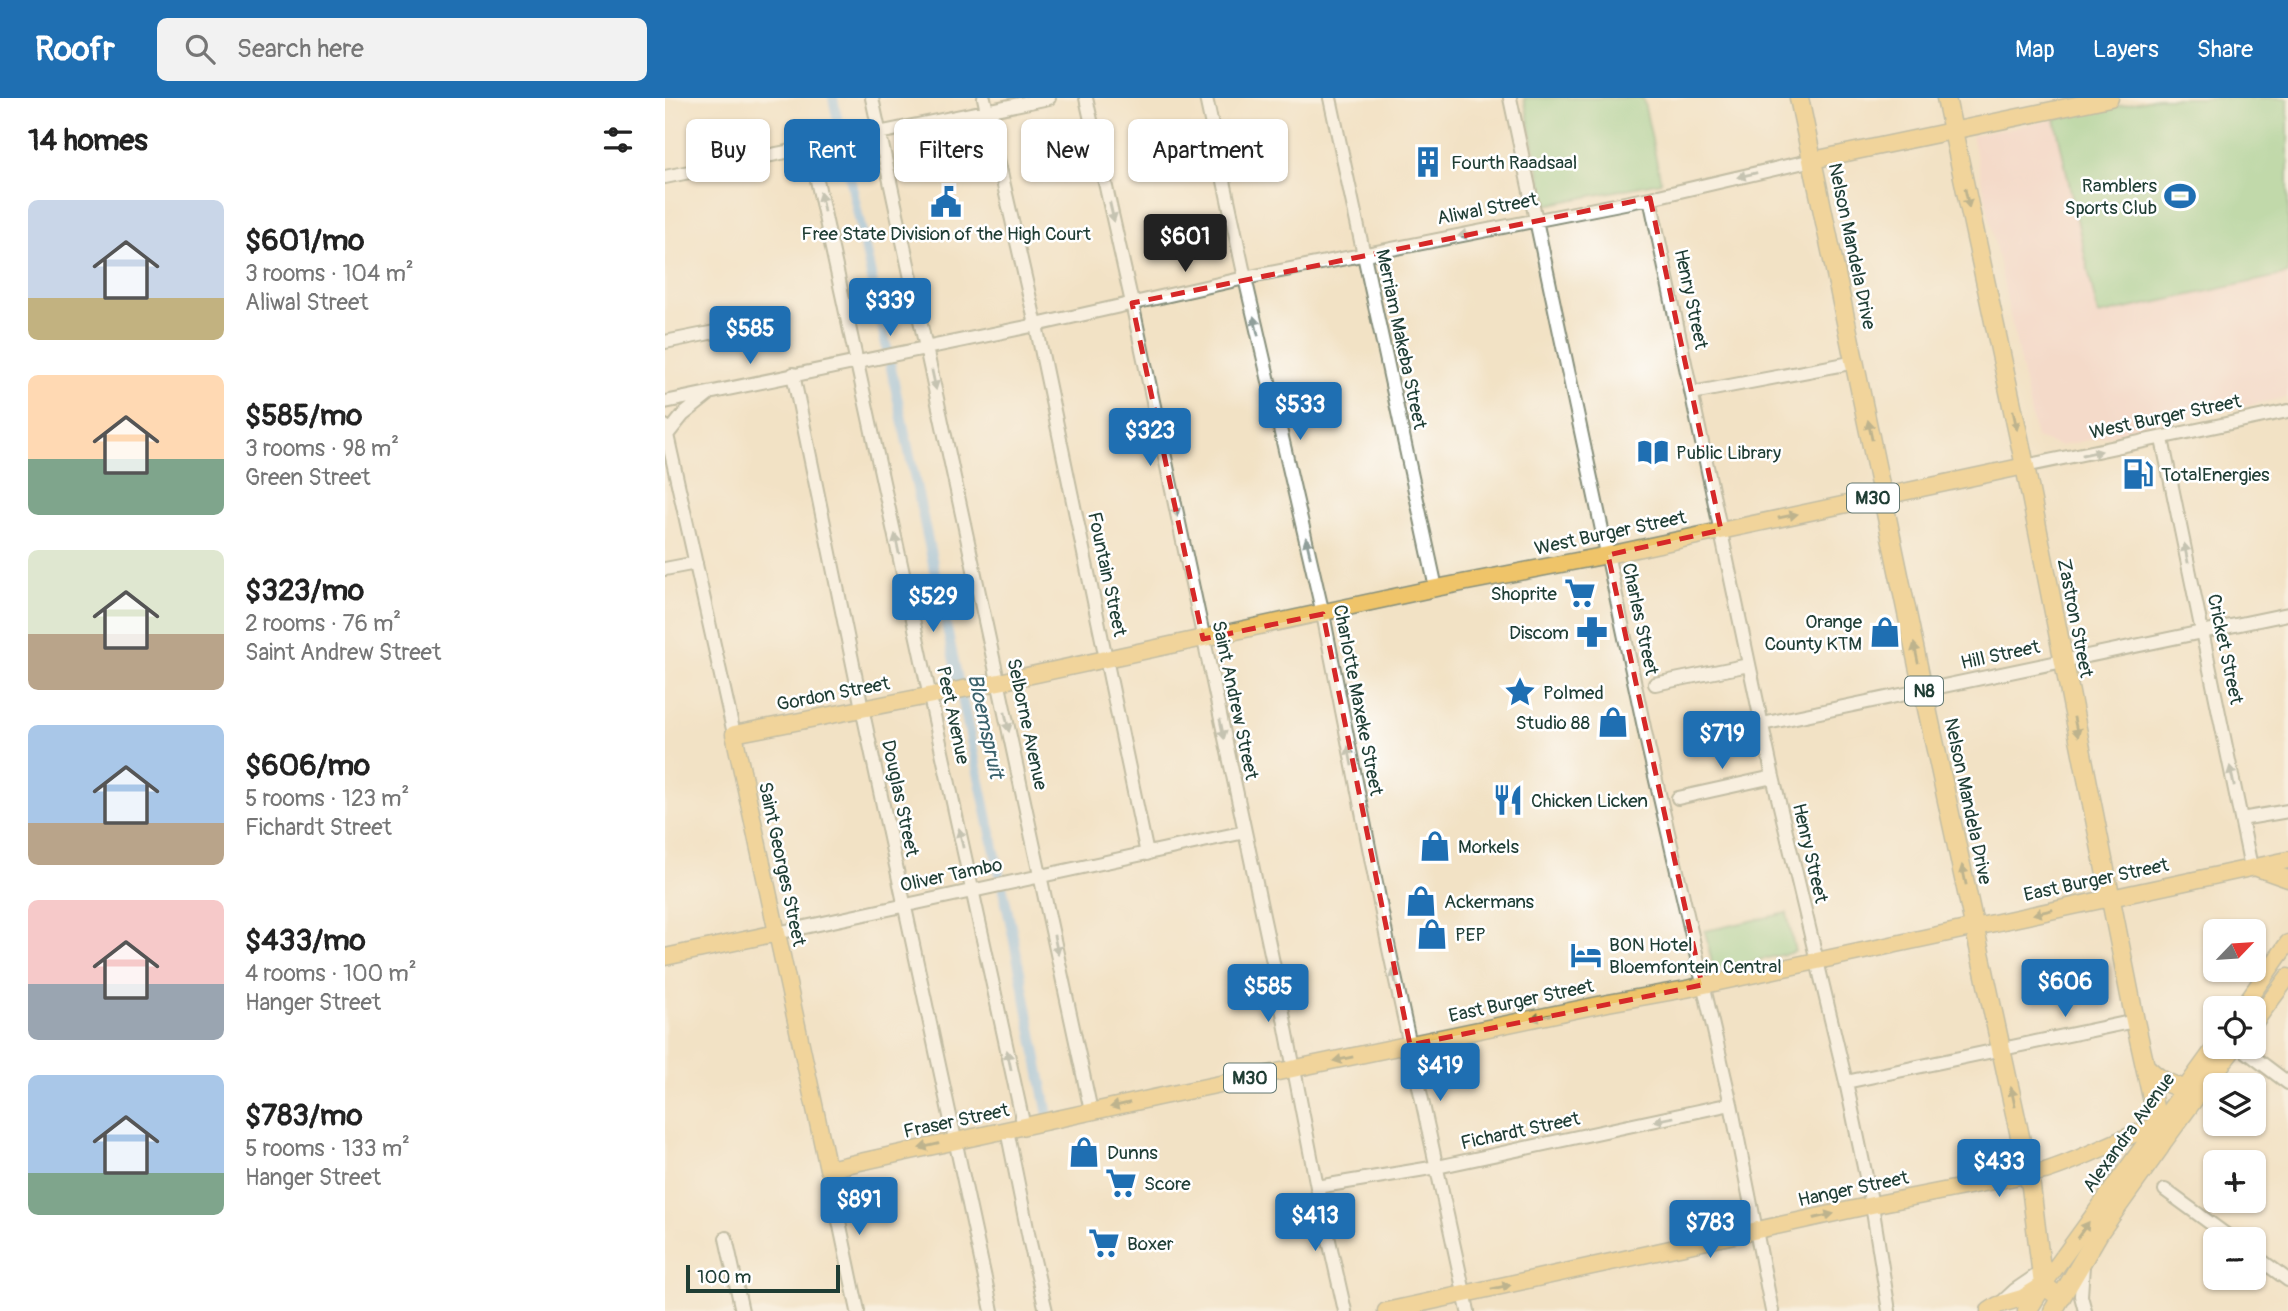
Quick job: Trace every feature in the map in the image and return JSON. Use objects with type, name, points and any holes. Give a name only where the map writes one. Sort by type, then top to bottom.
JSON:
[{"type":"highway","name":"Nelson Mandela Drive","points":[[1799,98],[1923,690],[2029,1174],[2041,1279]]},
{"type":"highway","name":"Zastron Street","points":[[1946,98],[2025,466],[2158,1125],[2160,1147]]},
{"type":"highway","points":[[2145,1066],[2158,1080],[2186,1089]]},
{"type":"highway","name":"Alexandra Avenue","points":[[2057,1305],[2100,1231],[2160,1147]]},
{"type":"highway","points":[[2041,1279],[2057,1305]]},
{"type":"highway","name":"Alexandra Avenue","points":[[2027,1311],[2041,1279]]},
{"type":"main road","name":"Aliwal Street","points":[[1813,160],[2110,98]]},
{"type":"main road","name":"West Burger Street","points":[[935,694],[2025,466]]},
{"type":"main road","name":"Gordon Street","points":[[734,734],[935,694]]},
{"type":"main road","name":"Saint Georges Street","points":[[734,734],[828,1169]]},
{"type":"main road","name":"East Burger Street","points":[[1091,1111],[2288,860]]},
{"type":"main road","points":[[2251,867],[2288,879]]},
{"type":"main road","name":"Oliver Tambo","points":[[665,957],[777,933]]},
{"type":"main road","points":[[2250,996],[2288,943]]},
{"type":"main road","points":[[2266,1007],[2288,977]]},
{"type":"main road","name":"Alexandra Avenue","points":[[2041,1279],[2206,1059]]},
{"type":"main road","name":"Alexandra Avenue","points":[[2160,1147],[2227,1059]]},
{"type":"main road","name":"Fraser Street","points":[[828,1169],[1091,1111]]},
{"type":"main road","name":"Hanger Street","points":[[1386,1311],[1466,1303],[1757,1231],[2029,1174],[2069,1164],[2158,1125]]},
{"type":"main road","points":[[1994,1308],[2021,1298],[2041,1279]]},
{"type":"street","name":"Selborne Avenue","points":[[873,98],[874,119]]},
{"type":"street","points":[[880,132],[986,104],[1049,98]]},
{"type":"street","name":"Saint Andrew Street","points":[[1086,98],[1275,972],[1317,1187],[1345,1311]]},
{"type":"street","name":"Charlotte Maxeke Street","points":[[1206,98],[1323,614],[1361,811],[1466,1303]]},
{"type":"street","name":"Merriam Makeba Street","points":[[1330,98],[1436,588]]},
{"type":"street","name":"Charles Street","points":[[1510,98],[1648,746],[1731,1104],[1772,1311]]},
{"type":"street","name":"Fountain Street","points":[[986,104],[1036,325],[1147,854]]},
{"type":"street","points":[[665,177],[784,153]]},
{"type":"street","name":"Aliwal Street","points":[[665,402],[1036,325],[1245,278],[1650,198],[1813,160]]},
{"type":"street","name":"Selborne Avenue","points":[[880,161],[992,683],[1041,877],[1091,1111]]},
{"type":"street","name":"Peet Avenue","points":[[818,182],[935,694],[1024,1127]]},
{"type":"street","name":"Henry Street","points":[[1650,198],[1773,778],[1846,1082],[1872,1205],[1889,1311]]},
{"type":"street","points":[[665,342],[745,326]]},
{"type":"street","points":[[1692,394],[1856,362]]},
{"type":"street","name":"Douglas Street","points":[[793,374],[992,1311]]},
{"type":"street","points":[[666,431],[713,391]]},
{"type":"street","name":"West Burger Street","points":[[2025,466],[2288,411]]},
{"type":"street","name":"Saint Georges Street","points":[[666,431],[734,734]]},
{"type":"street","name":"Cricket Street","points":[[2162,439],[2251,867]]},
{"type":"street","points":[[665,569],[695,563]]},
{"type":"street","name":"Hill Street","points":[[1762,724],[2288,614]]},
{"type":"street","points":[[1655,684],[1749,665]]},
{"type":"street","points":[[1678,798],[1773,778]]},
{"type":"street","points":[[2241,819],[2288,811]]},
{"type":"street","name":"Oliver Tambo","points":[[777,933],[1245,832]]},
{"type":"street","points":[[1846,1082],[2135,1021]]},
{"type":"street","points":[[2255,1059],[2288,1083]]},
{"type":"street","name":"Fichardt Street","points":[[1317,1187],[1437,1167],[1731,1104]]},
{"type":"street","points":[[1007,1130],[1046,1311]]},
{"type":"street","name":"Saint Georges Street","points":[[828,1169],[858,1311]]},
{"type":"street","points":[[2165,1190],[2216,1227]]},
{"type":"street","points":[[726,1238],[742,1311]]},
{"type":"street","points":[[2084,1262],[2081,1296],[2085,1311]]},
{"type":"street","points":[[2266,1264],[2288,1280]]},
{"type":"highlighted area","points":[[1650,198],[1721,530],[1608,555],[1702,985],[1410,1045],[1323,614],[1203,639],[1132,303]]},
{"type":"shaded area","points":[[2055,119],[2098,315],[2288,274],[2288,397],[2060,446],[2036,438],[1972,135]]},
{"type":"green space","points":[[1524,98],[1643,98],[1661,182],[1546,205]]},
{"type":"green space","name":"Ramblers Sports Club","points":[[2157,98],[2288,98],[2288,274],[2098,315],[2055,119]]},
{"type":"green space","points":[[1787,913],[1795,952],[1719,969],[1712,963],[1705,931]]},
{"type":"waterway","name":"Bloemspruit","points":[[833,98],[1013,936],[1048,1115]]},
{"type":"place","name":"Fourth Raadsaal","points":[[1428,162]]},
{"type":"place","name":"Ramblers Sports Club","points":[[2180,196]]},
{"type":"place","name":"Free State Division of the High Court","points":[[946,202]]},
{"type":"place","name":"Public Library","points":[[1653,452]]},
{"type":"place","name":"TotalEnergies","points":[[2138,474]]},
{"type":"place","name":"Shoprite","points":[[1580,593]]},
{"type":"place","name":"Discom","points":[[1592,632]]},
{"type":"place","name":"Orange County KTM","points":[[1885,632]]},
{"type":"place","name":"Polmed","points":[[1520,692]]},
{"type":"place","name":"Studio 88","points":[[1613,722]]},
{"type":"place","name":"Chicken Licken","points":[[1508,800]]},
{"type":"place","name":"Morkels","points":[[1435,846]]},
{"type":"place","name":"Ackermans","points":[[1421,901]]},
{"type":"place","name":"PEP","points":[[1432,934]]},
{"type":"place","name":"BON Hotel Bloemfontein Central","points":[[1586,955]]},
{"type":"place","name":"Dunns","points":[[1084,1152]]},
{"type":"place","name":"Score","points":[[1121,1183]]},
{"type":"place","name":"Boxer","points":[[1104,1243]]}]
